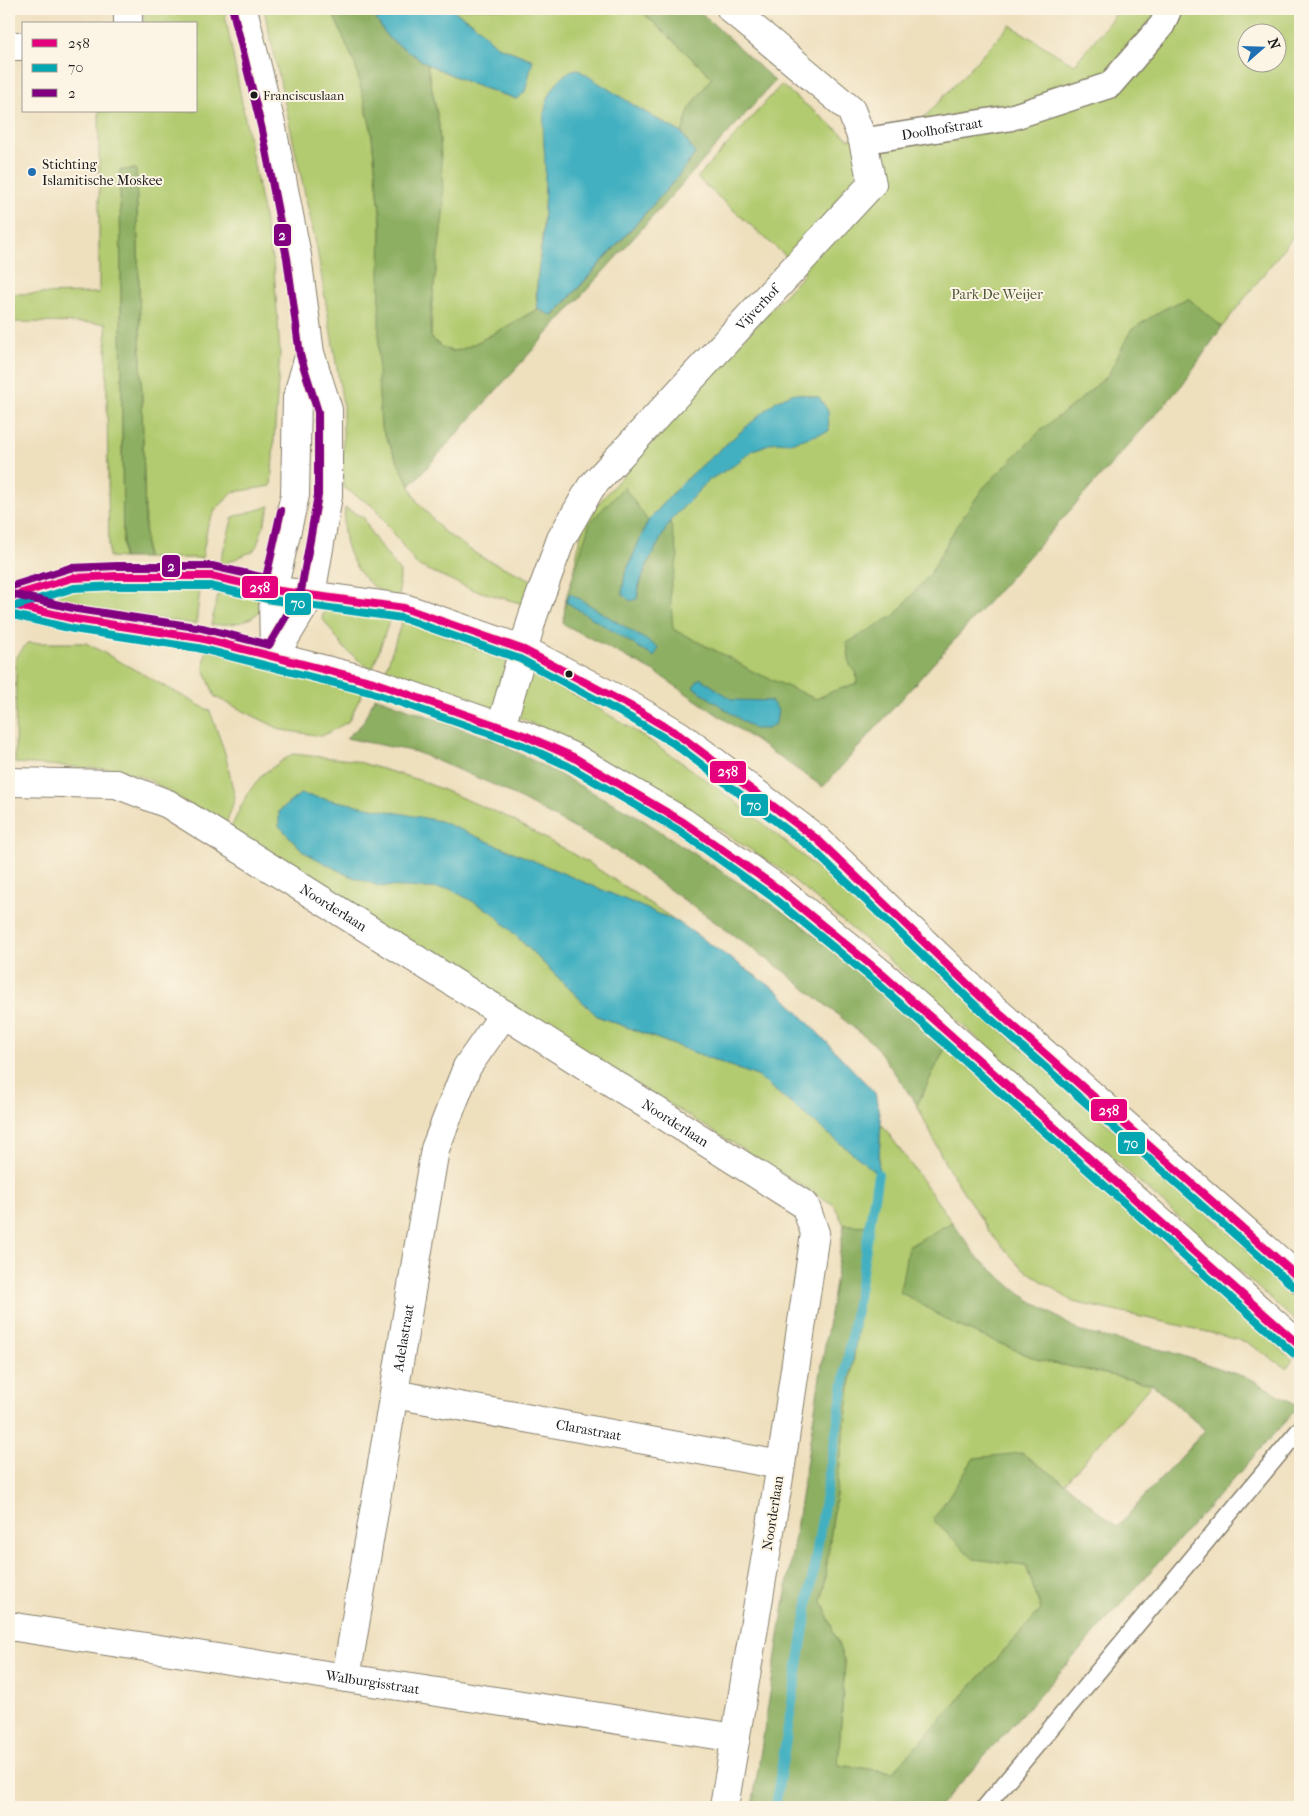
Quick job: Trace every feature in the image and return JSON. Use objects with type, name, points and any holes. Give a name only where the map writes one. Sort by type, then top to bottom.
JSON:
[{"type":"street","points":[[128,9],[128,22]]},
{"type":"street","points":[[243,9],[272,128],[297,256],[310,352],[328,410],[328,496],[311,595],[274,656]]},
{"type":"street","points":[[731,9],[852,110],[863,141]]},
{"type":"street","name":"Doolhofstraat","points":[[863,141],[1009,118],[1110,85],[1162,25],[1169,9]]},
{"type":"street","points":[[9,46],[22,46]]},
{"type":"street","name":"Vijverhof","points":[[524,650],[533,616],[561,539],[591,487],[872,184],[863,141]]},
{"type":"street","points":[[274,656],[273,590],[296,495],[297,398],[310,352]]},
{"type":"street","points":[[9,597],[72,578],[211,576],[273,590],[404,608],[524,650],[634,708],[679,735],[818,840],[984,999],[1300,1279]]},
{"type":"street","points":[[9,604],[75,619],[200,638],[373,682],[526,736],[572,757],[683,822],[777,888],[882,974],[1300,1346]]},
{"type":"street","points":[[501,727],[524,650]]},
{"type":"street","name":"Noorderlaan","points":[[9,782],[116,784],[168,804],[805,1205],[815,1233],[781,1465],[724,1807]]},
{"type":"street","name":"Adelastraat","points":[[346,1678],[435,1149],[467,1067],[504,1014]]},
{"type":"street","name":"Clarastraat","points":[[394,1394],[781,1465]]},
{"type":"street","name":"Walburgisstraat","points":[[9,1626],[736,1738]]},
{"type":"lane","points":[[985,1807],[1300,1429]]},
{"type":"green space","points":[[144,9],[224,9],[274,269],[280,352],[271,486],[234,492],[216,509],[208,524],[202,558],[146,558],[136,169],[120,170],[123,558],[109,557],[106,323],[9,322],[9,294],[99,293],[99,112],[198,112],[198,22],[144,22]]},
{"type":"green space","points":[[264,9],[331,9],[355,64],[371,128],[381,220],[381,427],[417,501],[444,532],[481,557],[532,580],[527,605],[471,589],[417,565],[374,507],[343,487],[343,404],[316,244]]},
{"type":"green space","points":[[331,9],[370,9],[388,38],[427,64],[439,125],[444,207],[430,319],[431,337],[450,351],[470,346],[538,309],[554,316],[675,180],[695,154],[682,133],[689,110],[712,77],[639,9],[697,9],[775,81],[410,486],[381,427],[378,381],[381,220],[371,128],[355,64]]},
{"type":"green space","points":[[451,9],[639,9],[712,77],[689,110],[682,133],[643,111],[555,86],[546,105],[544,119],[546,171],[543,229],[536,295],[538,309],[470,346],[454,351],[444,348],[431,337],[439,125],[427,64],[474,85],[517,99],[533,60],[497,46],[473,23]]},
{"type":"green space","name":"Park De Weijer","points":[[1120,9],[1300,9],[1300,228],[1222,327],[1219,325],[837,756],[767,705],[573,573],[584,520],[725,359],[805,273],[697,178],[781,85],[849,139],[924,118],[1010,25],[1074,65]]},
{"type":"green space","points":[[136,169],[146,558],[123,558],[120,170]]},
{"type":"green space","points":[[1188,298],[1222,327],[1182,385],[823,787],[655,672],[563,624],[566,598],[590,522],[624,487],[648,521],[625,574],[637,599],[642,579],[654,549],[670,521],[678,556],[670,590],[673,629],[752,671],[816,699],[857,683],[856,671],[850,666],[847,643],[895,615],[930,574],[956,527],[984,487],[1041,430],[1108,375],[1131,330],[1164,309]]},
{"type":"green space","points":[[270,506],[257,545],[253,551],[219,566],[233,517]]},
{"type":"green space","points":[[345,508],[364,518],[372,535],[400,572],[399,598],[376,588],[356,567],[345,541]]},
{"type":"green space","points":[[59,589],[200,589],[196,624],[53,603],[52,593]]},
{"type":"green space","points":[[219,590],[260,598],[261,609],[245,621],[211,625]]},
{"type":"green space","points":[[326,606],[391,616],[372,671],[344,648],[322,618]]},
{"type":"green space","points":[[403,618],[552,683],[599,709],[694,771],[740,805],[828,877],[1300,1296],[1300,1325],[894,964],[779,868],[650,785],[523,719],[384,675]]},
{"type":"green space","points":[[27,643],[86,643],[210,711],[225,753],[235,798],[225,827],[148,779],[121,770],[15,763],[16,658]]},
{"type":"green space","points":[[206,649],[364,690],[348,722],[322,736],[282,730],[215,697],[204,669]]},
{"type":"green space","points":[[375,697],[496,741],[637,816],[797,921],[946,1046],[917,1105],[875,1045],[781,969],[614,850],[499,787],[416,752],[346,738],[362,724]]},
{"type":"green space","points":[[292,754],[352,760],[422,781],[507,817],[587,862],[678,922],[594,887],[379,886],[450,888],[492,912],[597,1016],[757,1076],[878,1173],[881,1123],[952,1222],[908,1247],[956,1325],[1039,1360],[1152,1384],[1065,1483],[1021,1453],[974,1559],[1026,1565],[1041,1610],[893,1772],[838,1765],[845,1663],[822,1601],[871,1226],[844,1225],[834,1205],[228,834],[247,794],[263,774]]},
{"type":"green space","points":[[946,1046],[1293,1360],[1286,1368],[1246,1342],[1073,1302],[1021,1267],[990,1233],[945,1163],[917,1105]]},
{"type":"green space","points":[[952,1222],[978,1258],[1019,1293],[1081,1332],[1171,1352],[1251,1379],[1299,1406],[939,1807],[752,1807],[844,1225],[871,1226],[822,1601],[845,1663],[838,1765],[893,1772],[1041,1610],[1026,1565],[974,1559],[933,1520],[974,1458],[1021,1453],[1065,1483],[1117,1527],[1205,1430],[1152,1384],[1039,1360],[956,1325],[900,1292],[908,1247]]},
{"type":"water","points":[[370,9],[451,9],[473,23],[497,46],[533,60],[525,92],[517,99],[474,85],[427,64],[388,38]]},
{"type":"water","points":[[577,69],[643,111],[682,133],[695,154],[675,180],[553,316],[538,309],[537,299],[544,201],[544,113],[557,82],[566,74]]},
{"type":"water","points":[[794,393],[819,397],[828,411],[829,431],[791,443],[775,442],[753,450],[733,466],[709,480],[670,521],[647,565],[639,586],[637,599],[630,601],[622,593],[625,574],[648,521],[680,485],[708,460],[776,401]]},
{"type":"water","points":[[570,593],[659,648],[654,657],[566,602]]},
{"type":"water","points":[[700,678],[733,700],[771,701],[778,710],[776,723],[767,729],[754,729],[693,687]]},
{"type":"water","points":[[300,794],[440,821],[678,922],[779,992],[875,1093],[881,1123],[878,1174],[757,1076],[597,1016],[492,912],[450,889],[379,886],[345,874],[304,852],[279,826],[279,811]]},
{"type":"waterway","points":[[775,1807],[878,1174]]},
{"type":"transit line","name":"2","points":[[11,594],[77,609],[202,628],[269,645],[301,591],[318,495],[318,412],[300,355],[287,258],[262,130],[233,11]]},
{"type":"transit line","name":"2","points":[[9,587],[70,568],[117,566],[212,566],[266,578],[281,511]]},
{"type":"transit line","name":"258","points":[[9,597],[72,578],[211,576],[273,590],[404,608],[524,650],[634,708],[679,735],[818,840],[983,999],[1300,1279]]},
{"type":"transit line","name":"70","points":[[12,607],[74,588],[210,586],[272,600],[402,618],[520,659],[629,717],[673,743],[811,848],[976,1006],[1293,1286]]},
{"type":"transit line","name":"258","points":[[9,604],[75,619],[200,638],[373,682],[526,736],[573,757],[683,822],[777,888],[882,974],[1300,1346]]},
{"type":"transit line","name":"70","points":[[9,614],[73,629],[198,648],[370,692],[522,745],[568,766],[678,830],[771,896],[876,982],[1293,1353]]},
{"type":"place","name":"Franciscuslaan","points":[[254,95]]},
{"type":"place","name":"Stichting Islamitische Moskee","points":[[32,172]]}]
